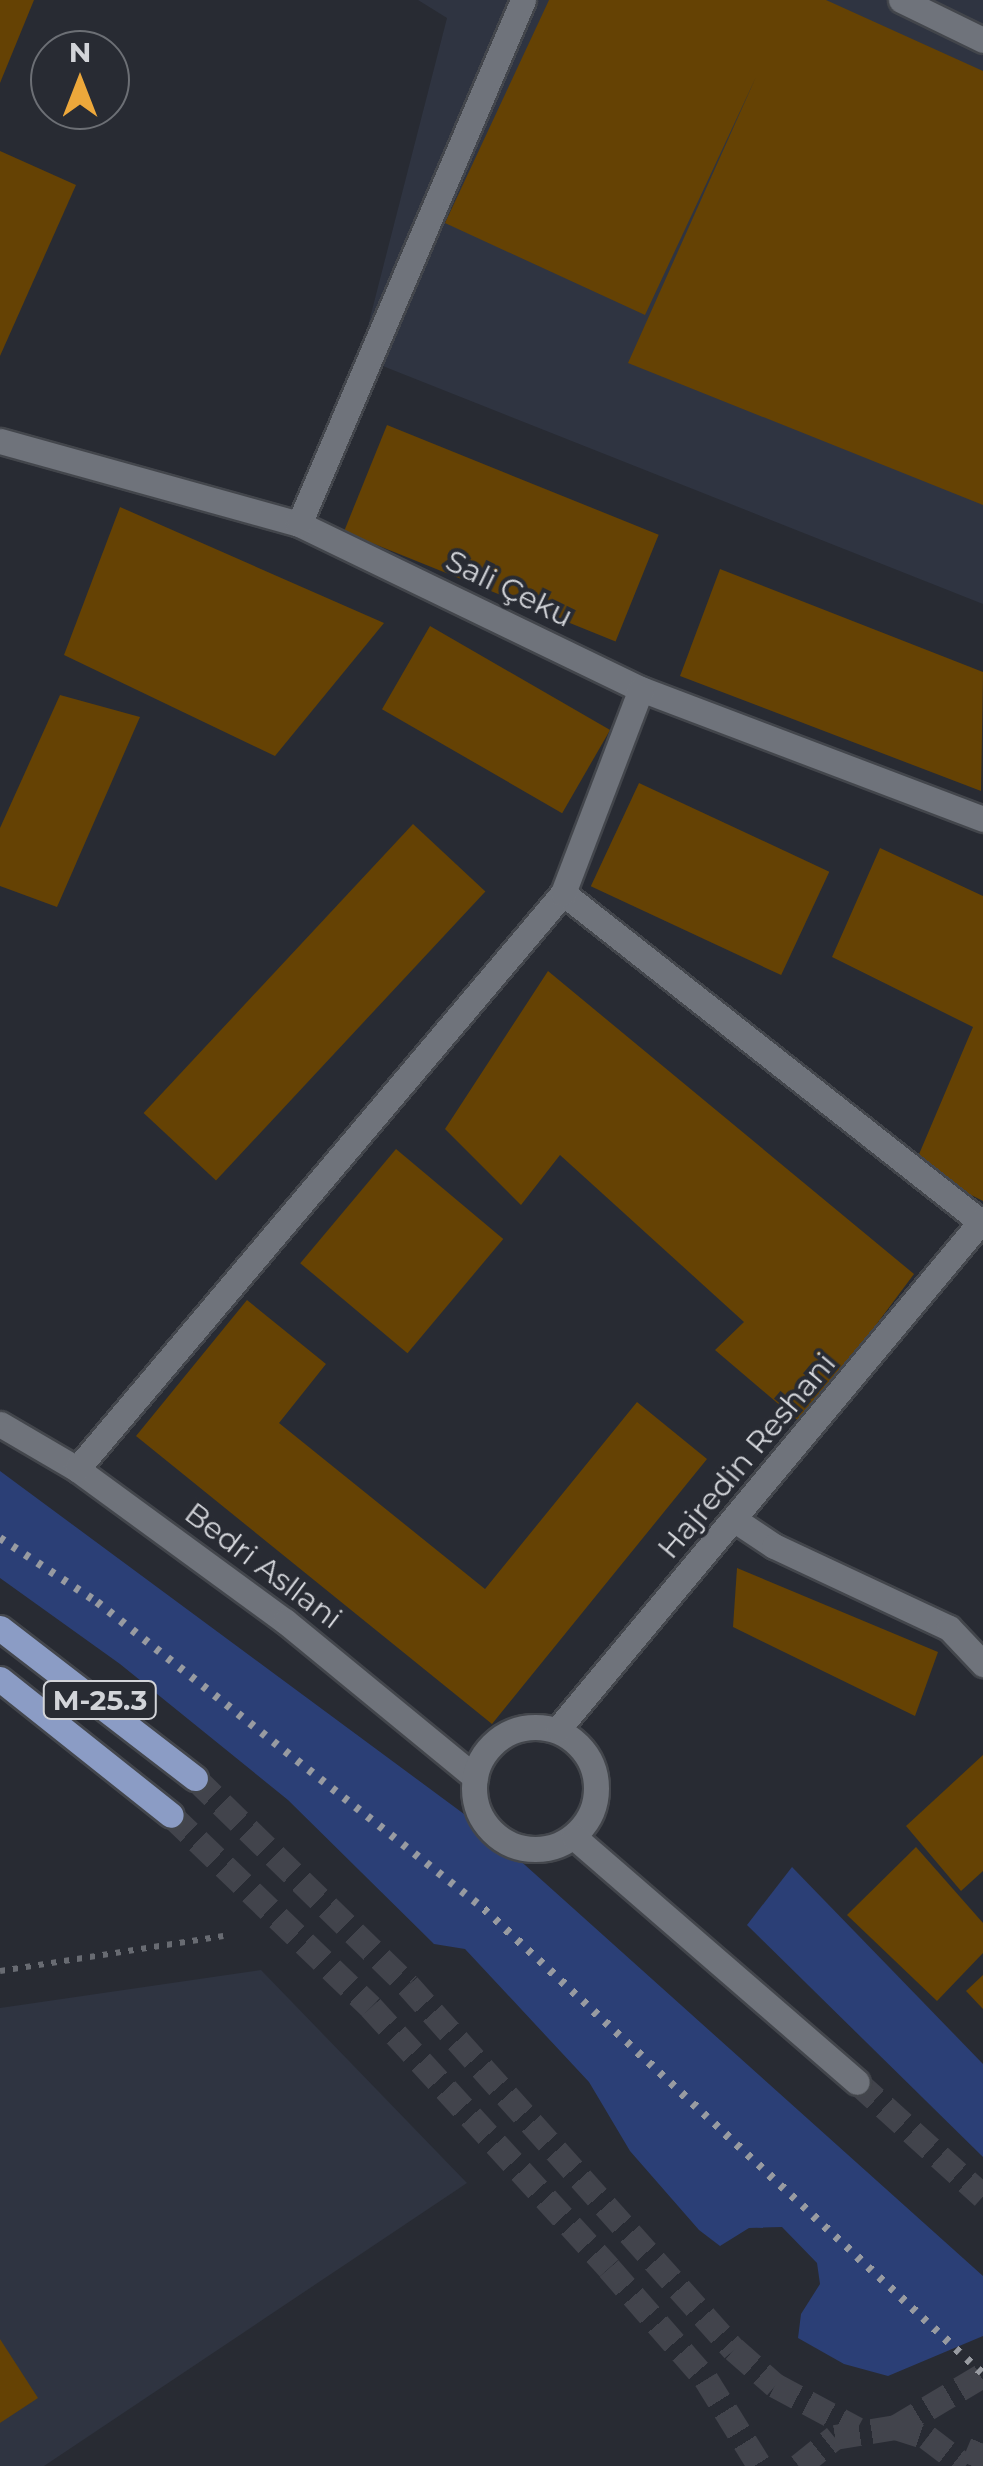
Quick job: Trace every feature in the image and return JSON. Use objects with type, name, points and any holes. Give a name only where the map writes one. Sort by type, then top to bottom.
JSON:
[{"type":"main road","name":"M-25.3","points":[[0,1628],[195,1778]]},
{"type":"main road","name":"M-25.3","points":[[0,1680],[171,1815]]},
{"type":"street","points":[[299,524],[522,0]]},
{"type":"street","points":[[901,0],[983,40]]},
{"type":"street","name":"Sali Çeku","points":[[0,442],[299,524],[641,689],[983,818]]},
{"type":"street","points":[[76,1469],[563,893],[641,689]]},
{"type":"street","name":"Hajredin Reshani","points":[[558,1729],[982,1220],[563,893]]},
{"type":"street","name":"Bedri Asllani","points":[[0,1424],[76,1469],[285,1620],[474,1777]]},
{"type":"street","points":[[735,1520],[774,1546],[949,1628],[983,1664]]},
{"type":"street","points":[[558,1729],[589,1757],[596,1778],[596,1800],[574,1837],[534,1850],[513,1846],[481,1818],[474,1777],[488,1750],[513,1731],[558,1729]]},
{"type":"street","points":[[574,1837],[857,2082]]},
{"type":"path","points":[[0,1971],[223,1936]]},
{"type":"shaded area","points":[[418,0],[983,0],[983,604],[360,357],[447,18]]},
{"type":"shaded area","points":[[0,1471],[487,1831],[983,2276],[983,2336],[888,2376],[844,2364],[798,2338],[801,2314],[820,2284],[817,2263],[782,2227],[749,2228],[720,2246],[699,2230],[630,2151],[589,2082],[465,1949],[434,1944],[288,1800],[120,1664],[0,1578]]},
{"type":"shaded area","points":[[792,1867],[983,2064],[983,2157],[747,1925]]},
{"type":"shaded area","points":[[261,1970],[467,2183],[44,2466],[0,2466],[0,2008]]},
{"type":"building","points":[[0,0],[34,0],[0,83]]},
{"type":"building","points":[[549,0],[826,0],[983,71],[983,505],[628,363],[756,77],[645,315],[445,223]]},
{"type":"building","points":[[0,151],[76,185],[0,356]]},
{"type":"building","points":[[387,425],[659,535],[616,641],[344,532]]},
{"type":"building","points":[[120,507],[384,623],[275,756],[64,655]]},
{"type":"building","points":[[720,569],[983,672],[981,791],[680,676]]},
{"type":"building","points":[[430,626],[610,730],[562,813],[382,709]]},
{"type":"building","points":[[60,695],[140,717],[57,907],[0,886],[0,828]]},
{"type":"building","points":[[639,783],[829,872],[781,975],[591,886]]},
{"type":"building","points":[[413,824],[485,892],[216,1180],[144,1113]]},
{"type":"building","points":[[880,848],[983,896],[983,1201],[914,1166],[973,1027],[832,957]]},
{"type":"building","points":[[548,971],[914,1274],[802,1424],[715,1350],[744,1322],[560,1155],[521,1205],[445,1129]]},
{"type":"building","points":[[396,1149],[503,1239],[407,1353],[300,1263]]},
{"type":"building","points":[[247,1300],[326,1364],[279,1423],[485,1589],[637,1402],[707,1459],[492,1724],[136,1436]]},
{"type":"building","points":[[737,1568],[938,1652],[915,1716],[733,1627]]},
{"type":"building","points":[[983,1755],[983,1871],[961,1891],[906,1826]]},
{"type":"building","points":[[916,1847],[983,1923],[983,1953],[937,2001],[847,1915]]},
{"type":"building","points":[[983,1975],[983,2009],[966,1991]]},
{"type":"building","points":[[0,2339],[38,2398],[0,2423]]},
{"type":"tunnel","points":[[195,1778],[408,1985],[734,2349],[775,2385],[857,2429]]},
{"type":"tunnel","points":[[171,1815],[371,2007],[609,2268],[706,2379],[760,2466]]},
{"type":"tunnel","points":[[857,2082],[983,2196]]},
{"type":"tunnel","points":[[896,2427],[983,2375]]},
{"type":"tunnel","points":[[799,2466],[835,2437],[896,2427],[927,2437],[965,2466]]},
{"type":"tunnel","points":[[973,2466],[983,2443]]},
{"type":"railway","points":[[0,1538],[97,1602],[484,1909],[983,2374]]}]
